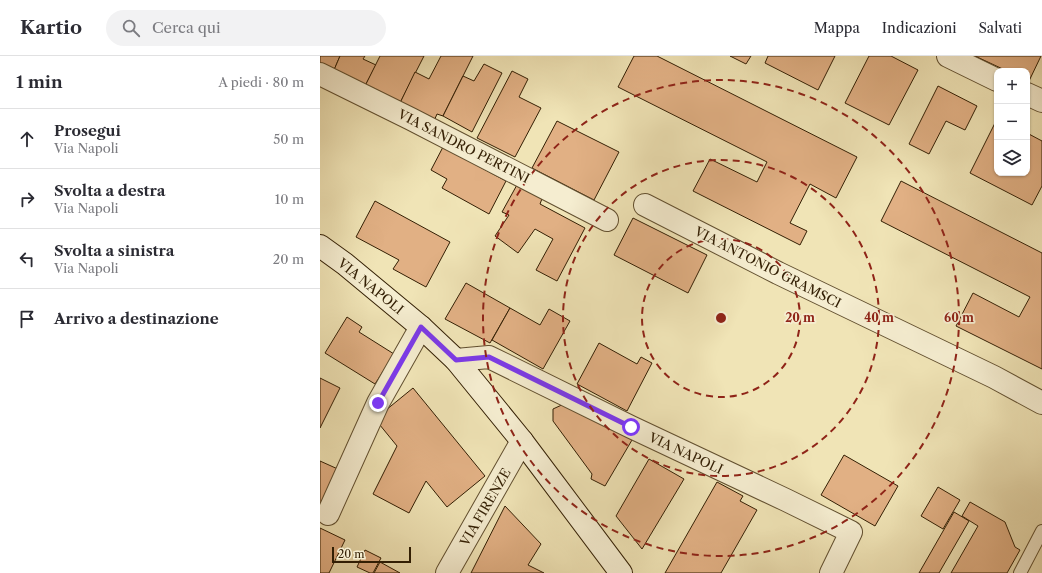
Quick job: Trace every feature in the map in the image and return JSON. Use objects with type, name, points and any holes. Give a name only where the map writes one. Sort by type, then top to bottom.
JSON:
[{"type":"street","points":[[948,56],[994,79]]},
{"type":"street","name":"VIA SANDRO PERTINI","points":[[320,74],[411,118],[607,220]]},
{"type":"street","points":[[1030,95],[1042,101]]},
{"type":"street","name":"VIA ANTONIO GRAMSCI","points":[[645,205],[778,273],[994,378],[1042,403]]},
{"type":"street","name":"VIA NAPOLI","points":[[320,246],[421,327],[456,360],[522,441],[621,573]]},
{"type":"street","points":[[328,514],[378,403],[421,327]]},
{"type":"street","name":"VIA NAPOLI","points":[[456,360],[489,357],[850,532],[832,573]]},
{"type":"street","name":"VIA FIRENZE","points":[[447,573],[522,441]]},
{"type":"lane","points":[[1020,573],[1042,531]]},
{"type":"building","points":[[320,56],[340,56],[334,70],[320,63]]},
{"type":"building","points":[[340,56],[365,56],[363,59],[376,65],[365,86],[334,70]]},
{"type":"building","points":[[380,56],[424,56],[400,103],[365,86]]},
{"type":"building","points":[[441,56],[473,56],[443,116],[437,114],[434,121],[400,103],[415,72],[429,79]]},
{"type":"building","points":[[634,56],[657,56],[857,157],[836,198],[810,184],[790,223],[807,231],[800,245],[693,191],[710,159],[757,182],[767,162],[618,87]]},
{"type":"building","points":[[730,56],[751,56],[746,64]]},
{"type":"building","points":[[768,56],[835,56],[818,90],[765,63]]},
{"type":"building","points":[[869,56],[891,56],[918,70],[889,125],[845,103]]},
{"type":"building","points":[[975,56],[1041,56],[1030,79],[1030,68],[1001,68]]},
{"type":"building","points":[[484,64],[502,73],[472,132],[443,116],[463,76],[474,81]]},
{"type":"building","points":[[512,71],[528,79],[519,97],[541,108],[515,157],[477,138]]},
{"type":"building","points":[[938,86],[977,106],[965,130],[946,121],[929,154],[909,144]]},
{"type":"building","points":[[557,121],[619,152],[594,200],[532,168]]},
{"type":"building","points":[[994,125],[994,176],[1030,176],[1030,135],[1042,141],[1042,186],[1032,205],[970,173]]},
{"type":"building","points":[[443,147],[506,181],[489,214],[442,188],[447,179],[431,170]]},
{"type":"building","points":[[901,181],[1042,253],[1042,369],[956,326],[973,293],[1019,317],[1030,297],[881,221]]},
{"type":"building","points":[[518,183],[543,196],[540,204],[585,228],[557,281],[536,270],[553,239],[535,229],[518,253],[495,236],[509,215],[502,212]]},
{"type":"building","points":[[375,201],[450,242],[426,287],[393,269],[399,260],[356,237]]},
{"type":"building","points":[[633,218],[707,255],[688,293],[614,255]]},
{"type":"building","points":[[466,283],[510,308],[490,343],[445,319]]},
{"type":"building","points":[[510,308],[540,325],[549,309],[570,321],[543,369],[492,340]]},
{"type":"building","points":[[347,317],[362,327],[359,332],[394,354],[375,384],[325,353]]},
{"type":"building","points":[[599,343],[637,364],[641,357],[652,363],[627,411],[577,384]]},
{"type":"building","points":[[320,378],[340,388],[320,428]]},
{"type":"building","points":[[413,388],[485,476],[447,507],[426,481],[409,513],[373,494],[397,446],[375,419]]},
{"type":"building","points":[[566,403],[632,440],[605,486],[591,479],[592,474],[553,421],[553,409]]},
{"type":"building","points":[[844,455],[898,486],[875,526],[821,495]]},
{"type":"building","points":[[649,459],[684,479],[642,549],[616,516]]},
{"type":"building","points":[[320,461],[340,470],[323,505],[320,503]]},
{"type":"building","points":[[717,482],[743,496],[740,501],[757,510],[721,573],[665,573]]},
{"type":"building","points":[[938,487],[960,500],[943,529],[921,516]]},
{"type":"building","points":[[970,502],[1005,522],[1015,547],[1020,550],[1007,573],[951,573],[978,526],[962,516]]},
{"type":"building","points":[[505,506],[541,544],[528,565],[544,573],[471,573]]},
{"type":"building","points":[[954,512],[969,521],[939,573],[919,573]]},
{"type":"building","points":[[320,528],[345,540],[329,573],[320,573]]},
{"type":"building","points":[[365,550],[381,558],[373,573],[357,567]]},
{"type":"building","points":[[380,562],[400,573],[374,573]]},
{"type":"route","points":[[378,403],[421,327],[456,360],[489,357],[631,427]]}]
